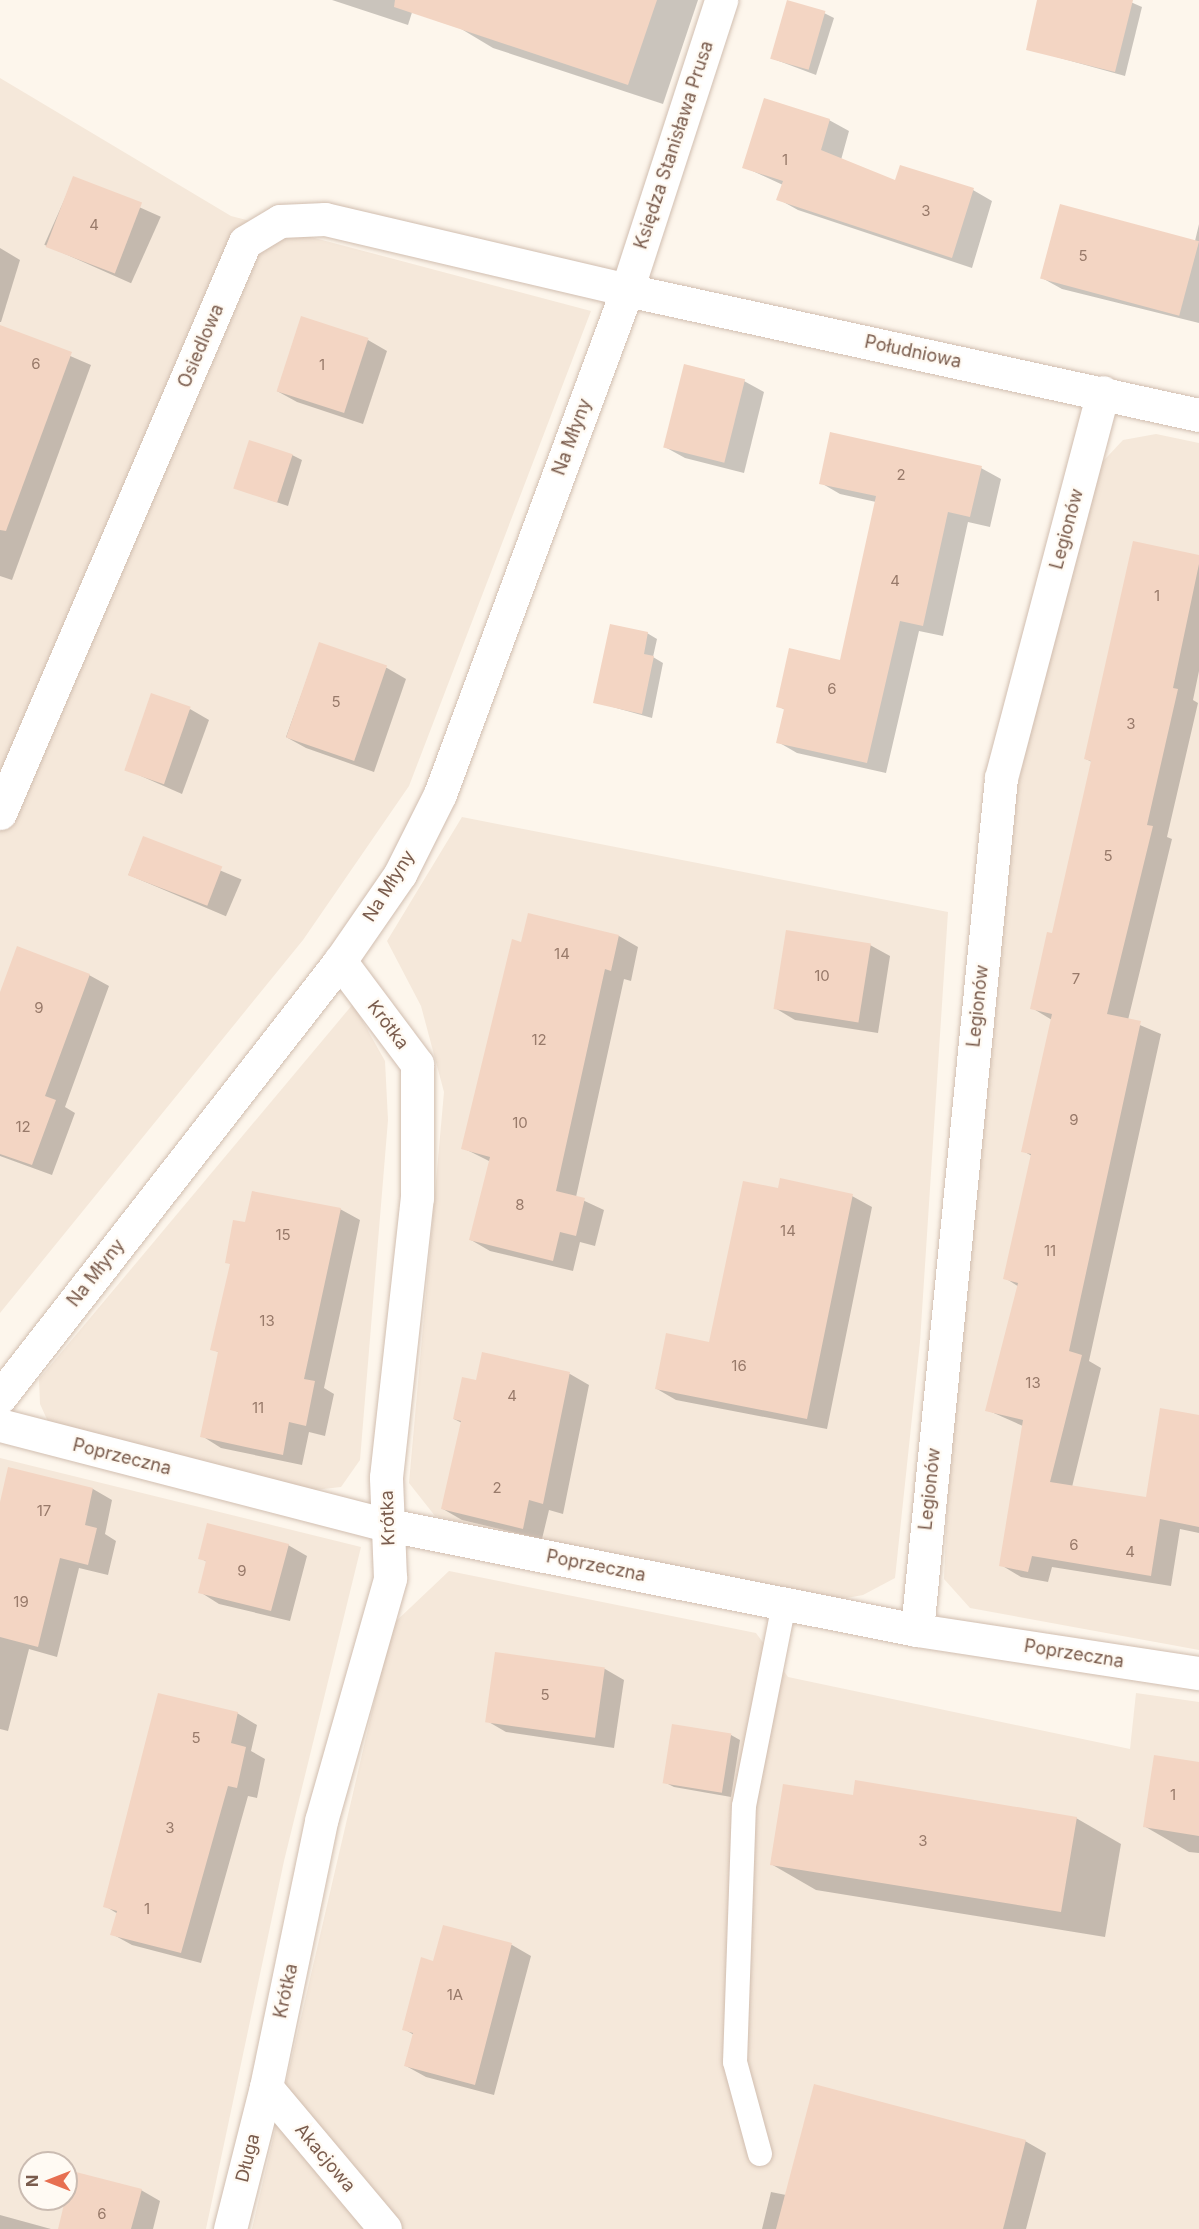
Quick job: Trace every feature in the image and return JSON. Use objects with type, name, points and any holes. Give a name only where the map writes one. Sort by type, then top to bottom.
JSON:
[{"type":"street","name":"Księdza Stanisława Prusa","points":[[627,290],[722,0]]},
{"type":"street","name":"Osiedlowa","points":[[0,813],[245,242],[280,221],[325,219],[627,290]]},
{"type":"street","name":"Południowa","points":[[627,290],[1103,392],[1199,415]]},
{"type":"street","name":"Na Młyny","points":[[0,1396],[340,961],[400,874],[440,794],[627,290]]},
{"type":"street","name":"Legionów","points":[[916,1630],[1001,778],[1103,392]]},
{"type":"street","name":"Krótka","points":[[266,2088],[321,1821],[390,1578],[386,1477],[417,1198],[417,1064],[340,961]]},
{"type":"street","name":"Poprzeczna","points":[[0,1425],[388,1525],[916,1630],[1199,1673]]},
{"type":"street","name":"Długa","points":[[230,2229],[266,2088]]},
{"type":"street","name":"Akacjowa","points":[[266,2088],[385,2229]]},
{"type":"lane","points":[[760,2154],[735,2062],[744,1806],[784,1604]]},
{"type":"shaded area","points":[[0,78],[231,216],[591,311],[409,786],[303,940],[0,1313]]},
{"type":"shaded area","points":[[1156,434],[1199,443],[1199,1650],[970,1608],[944,1579],[948,1484],[1015,797],[1092,473],[1123,440]]},
{"type":"shaded area","points":[[462,817],[948,912],[920,1342],[895,1578],[863,1595],[841,1599],[656,1567],[435,1516],[409,1483],[444,1092],[421,1006],[387,941]]},
{"type":"shaded area","points":[[353,1004],[385,1061],[388,1120],[360,1460],[341,1487],[314,1490],[50,1426],[40,1404],[39,1379]]},
{"type":"shaded area","points":[[0,1458],[361,1547],[284,1861],[206,2229],[0,2229]]},
{"type":"shaded area","points":[[449,1571],[756,1633],[788,1677],[1130,1749],[1136,1693],[1199,1702],[1199,2229],[252,2229],[392,1625]]},
{"type":"building","points":[[395,0],[657,0],[628,85],[394,7]]},
{"type":"building","points":[[787,0],[825,11],[809,70],[770,59]]},
{"type":"building","points":[[1037,0],[1133,0],[1115,72],[1026,50]]},
{"type":"building","points":[[764,98],[830,119],[821,150],[895,180],[900,165],[974,188],[952,258],[776,200],[783,181],[742,168]]},
{"type":"building","points":[[73,176],[142,203],[115,273],[46,247]]},
{"type":"building","points":[[1060,204],[1199,241],[1179,316],[1040,278]]},
{"type":"building","points":[[301,316],[369,338],[344,413],[277,391]]},
{"type":"building","points":[[0,325],[72,352],[6,531],[0,530]]},
{"type":"building","points":[[684,364],[745,379],[724,463],[663,447]]},
{"type":"building","points":[[830,432],[982,466],[970,517],[948,512],[923,626],[900,621],[867,763],[776,743],[784,709],[776,707],[789,648],[840,660],[876,496],[819,484]]},
{"type":"building","points":[[249,440],[293,454],[277,503],[233,489]]},
{"type":"building","points":[[1133,541],[1199,555],[1199,564],[1173,688],[1178,689],[1147,825],[1153,826],[1107,1014],[1141,1021],[1069,1351],[1082,1355],[1050,1482],[1146,1497],[1160,1408],[1199,1415],[1199,1527],[1160,1519],[1151,1576],[1032,1556],[1028,1572],[999,1566],[1023,1420],[985,1411],[1018,1283],[1003,1279],[1031,1154],[1021,1152],[1052,1014],[1030,1009],[1047,932],[1052,933],[1091,761],[1084,759]]},
{"type":"building","points":[[610,624],[648,632],[644,654],[654,656],[642,714],[593,703]]},
{"type":"building","points":[[319,642],[387,665],[354,761],[286,737]]},
{"type":"building","points":[[151,693],[191,707],[164,784],[124,771]]},
{"type":"building","points":[[143,836],[222,866],[207,906],[128,875]]},
{"type":"building","points":[[528,913],[619,935],[611,971],[605,969],[556,1191],[585,1198],[576,1236],[560,1232],[553,1261],[469,1240],[490,1157],[461,1149],[512,939],[521,942]]},
{"type":"building","points":[[786,930],[871,943],[858,1022],[773,1009]]},
{"type":"building","points":[[17,946],[90,974],[45,1096],[56,1100],[32,1165],[0,1154],[0,992]]},
{"type":"building","points":[[780,1178],[853,1194],[807,1419],[655,1389],[666,1333],[709,1342],[743,1181],[778,1188]]},
{"type":"building","points":[[252,1191],[341,1208],[304,1379],[315,1381],[306,1426],[289,1422],[283,1455],[200,1437],[218,1352],[210,1350],[230,1264],[225,1263],[233,1220],[245,1222]]},
{"type":"building","points":[[482,1352],[570,1372],[543,1504],[529,1500],[523,1529],[441,1509],[461,1421],[453,1419],[462,1377],[476,1380]]},
{"type":"building","points":[[8,1467],[93,1488],[85,1525],[97,1528],[88,1565],[60,1558],[38,1647],[0,1637],[0,1502]]},
{"type":"building","points":[[207,1523],[289,1544],[271,1611],[198,1593],[206,1561],[198,1559]]},
{"type":"building","points":[[495,1652],[605,1667],[595,1738],[485,1722]]},
{"type":"building","points":[[158,1693],[238,1712],[231,1743],[246,1747],[237,1788],[228,1786],[181,1953],[110,1935],[117,1911],[103,1907]]},
{"type":"building","points":[[672,1724],[731,1733],[722,1793],[663,1783]]},
{"type":"building","points":[[1154,1755],[1199,1762],[1199,1836],[1143,1827]]},
{"type":"building","points":[[855,1780],[1077,1817],[1061,1912],[770,1865],[783,1784],[853,1795]]},
{"type":"building","points":[[443,1925],[512,1943],[475,2085],[404,2066],[413,2033],[402,2030],[421,1957],[433,1961]]},
{"type":"building","points":[[814,2084],[1026,2140],[1003,2229],[776,2229]]},
{"type":"building","points":[[78,2173],[142,2189],[131,2229],[58,2229],[62,2211],[78,2211]]}]
